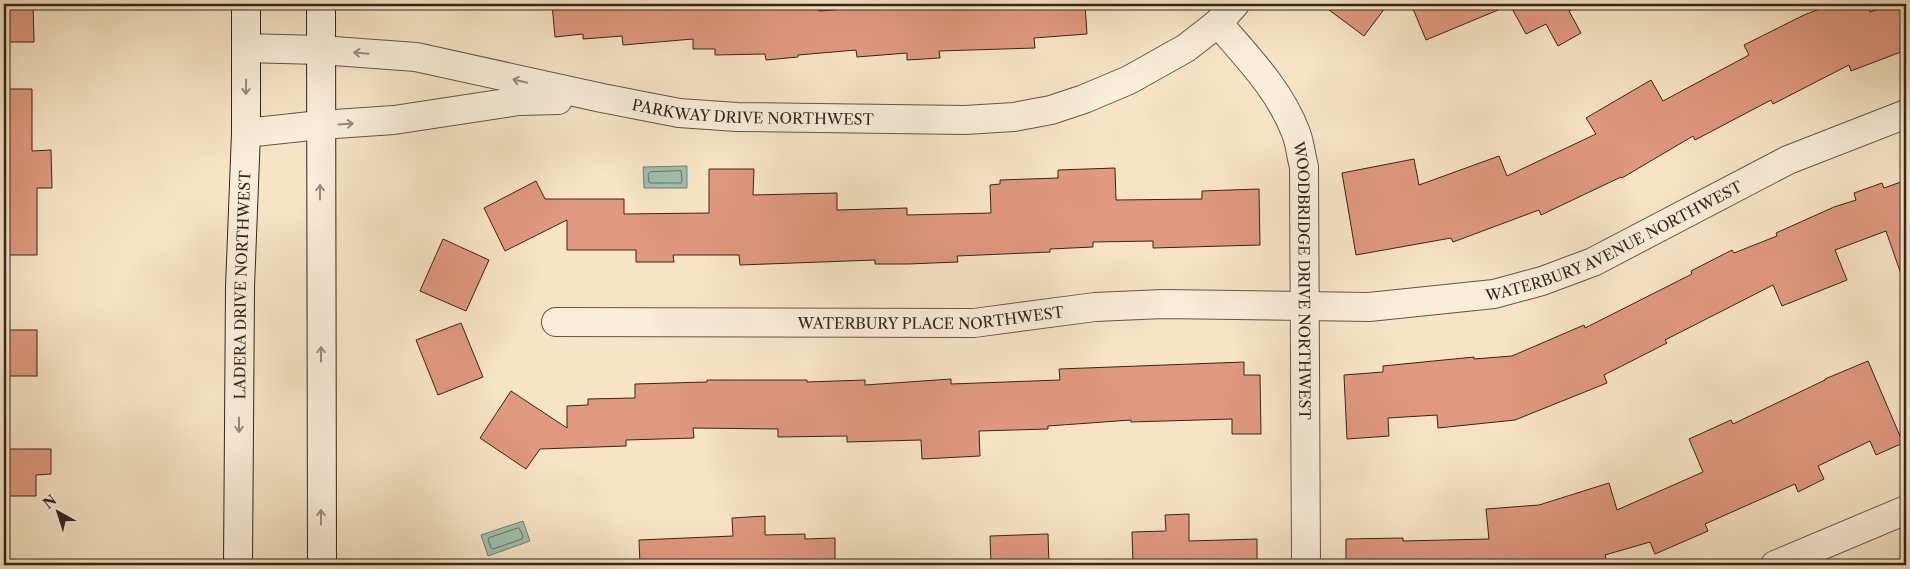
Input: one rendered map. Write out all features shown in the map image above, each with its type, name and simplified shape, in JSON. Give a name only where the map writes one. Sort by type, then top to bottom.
[{"type":"street","name":"LADERA DRIVE NORTHWEST","points":[[238,565],[240,287],[246,134],[246,4]]},
{"type":"street","points":[[321,4],[322,565]]},
{"type":"street","name":"PARKWAY DRIVE NORTHWEST","points":[[247,48],[320,50],[416,57],[679,113],[737,117],[965,120],[1014,117],[1051,110],[1084,99],[1129,80],[1186,48],[1226,13]]},
{"type":"street","name":"WOODBRIDGE DRIVE NORTHWEST","points":[[1226,13],[1282,105],[1297,134],[1304,167],[1306,565]]},
{"type":"street","points":[[246,134],[394,120],[519,101],[602,98]]},
{"type":"street","name":"WATERBURY AVENUE NORTHWEST","points":[[1306,306],[1369,307],[1494,294],[1542,281],[1593,262],[1788,160],[1906,114]]},
{"type":"street","name":"WATERBURY PLACE NORTHWEST","points":[[556,322],[974,323],[1095,307],[1163,304],[1306,306]]},
{"type":"street","points":[[1775,565],[1906,510]]},
{"type":"water","points":[[687,166],[687,188],[644,188],[643,167]]},
{"type":"water","points":[[523,521],[530,541],[488,556],[481,535]]},
{"type":"building","points":[[4,4],[33,4],[34,42],[4,42]]},
{"type":"building","points":[[552,4],[678,4],[678,8],[760,6],[760,4],[818,4],[819,11],[905,4],[1085,4],[1087,34],[1034,38],[1035,48],[939,51],[940,58],[907,60],[907,53],[857,57],[856,50],[766,60],[765,54],[715,55],[715,49],[693,49],[693,39],[623,45],[622,36],[583,39],[583,34],[555,37]]},
{"type":"building","points":[[1321,4],[1388,4],[1364,36]]},
{"type":"building","points":[[1411,4],[1582,4],[1569,11],[1581,33],[1558,46],[1546,24],[1526,34],[1510,5],[1426,40]]},
{"type":"building","points":[[1833,4],[1867,4],[1870,12],[1894,4],[1906,4],[1906,50],[1851,71],[1849,65],[1773,104],[1771,100],[1695,140],[1693,136],[1622,178],[1541,215],[1539,210],[1453,242],[1451,238],[1356,255],[1342,173],[1414,159],[1419,185],[1499,156],[1507,176],[1596,134],[1586,118],[1651,80],[1663,101],[1749,55],[1744,45],[1804,15]]},
{"type":"building","points":[[4,89],[32,89],[32,151],[51,150],[52,188],[37,188],[37,255],[4,255]]},
{"type":"building","points":[[1115,168],[1116,200],[1202,199],[1202,191],[1259,189],[1260,245],[1153,248],[1153,241],[1093,242],[1093,247],[1050,249],[1050,252],[957,256],[958,262],[908,264],[875,264],[875,260],[740,265],[739,255],[673,255],[674,262],[636,262],[636,250],[567,250],[567,220],[505,251],[484,208],[536,181],[545,199],[624,199],[624,214],[709,213],[709,169],[754,169],[753,195],[837,193],[837,210],[907,208],[907,215],[991,213],[990,185],[1000,184],[1000,180],[1058,178],[1058,170]]},
{"type":"building","points":[[1901,182],[1906,196],[1906,277],[1902,277],[1886,231],[1835,250],[1847,280],[1782,306],[1773,285],[1665,340],[1667,343],[1604,375],[1607,383],[1515,420],[1438,428],[1437,415],[1388,418],[1389,436],[1347,439],[1344,375],[1383,372],[1383,366],[1474,357],[1474,359],[1512,356],[1584,325],[1585,328],[1692,274],[1691,271],[1732,250],[1734,253],[1777,236],[1776,233],[1834,207],[1856,200],[1854,193],[1882,183],[1884,188]]},
{"type":"building","points":[[443,239],[489,260],[466,311],[420,291]]},
{"type":"building","points":[[461,323],[483,377],[438,395],[416,340]]},
{"type":"building","points":[[4,330],[37,330],[37,376],[4,376]]},
{"type":"building","points":[[1868,361],[1903,443],[1876,455],[1870,441],[1818,466],[1824,479],[1798,492],[1795,484],[1705,524],[1708,531],[1655,554],[1650,542],[1605,555],[1608,565],[1346,565],[1346,539],[1403,538],[1403,541],[1489,539],[1486,509],[1539,505],[1609,483],[1617,510],[1703,472],[1689,439],[1731,420],[1733,424],[1825,379]]},
{"type":"building","points":[[1244,362],[1244,375],[1260,375],[1261,434],[1232,434],[1232,419],[1131,422],[1131,420],[1048,426],[1048,429],[979,431],[980,456],[922,459],[921,440],[847,442],[847,436],[778,437],[778,429],[693,428],[694,438],[626,440],[626,446],[540,449],[526,469],[480,438],[511,391],[567,428],[567,406],[588,405],[588,399],[635,398],[635,384],[707,382],[707,380],[807,380],[807,382],[865,380],[865,385],[951,379],[951,384],[1060,380],[1059,369]]},
{"type":"building","points":[[4,449],[51,449],[51,474],[36,475],[36,496],[4,496]]},
{"type":"building","points":[[1189,514],[1189,541],[1257,539],[1257,565],[1133,565],[1132,532],[1166,531],[1165,515]]},
{"type":"building","points":[[765,516],[765,535],[805,534],[805,539],[835,538],[835,565],[640,565],[639,540],[733,536],[732,518]]},
{"type":"building","points":[[1048,534],[1049,565],[991,565],[990,536]]}]
